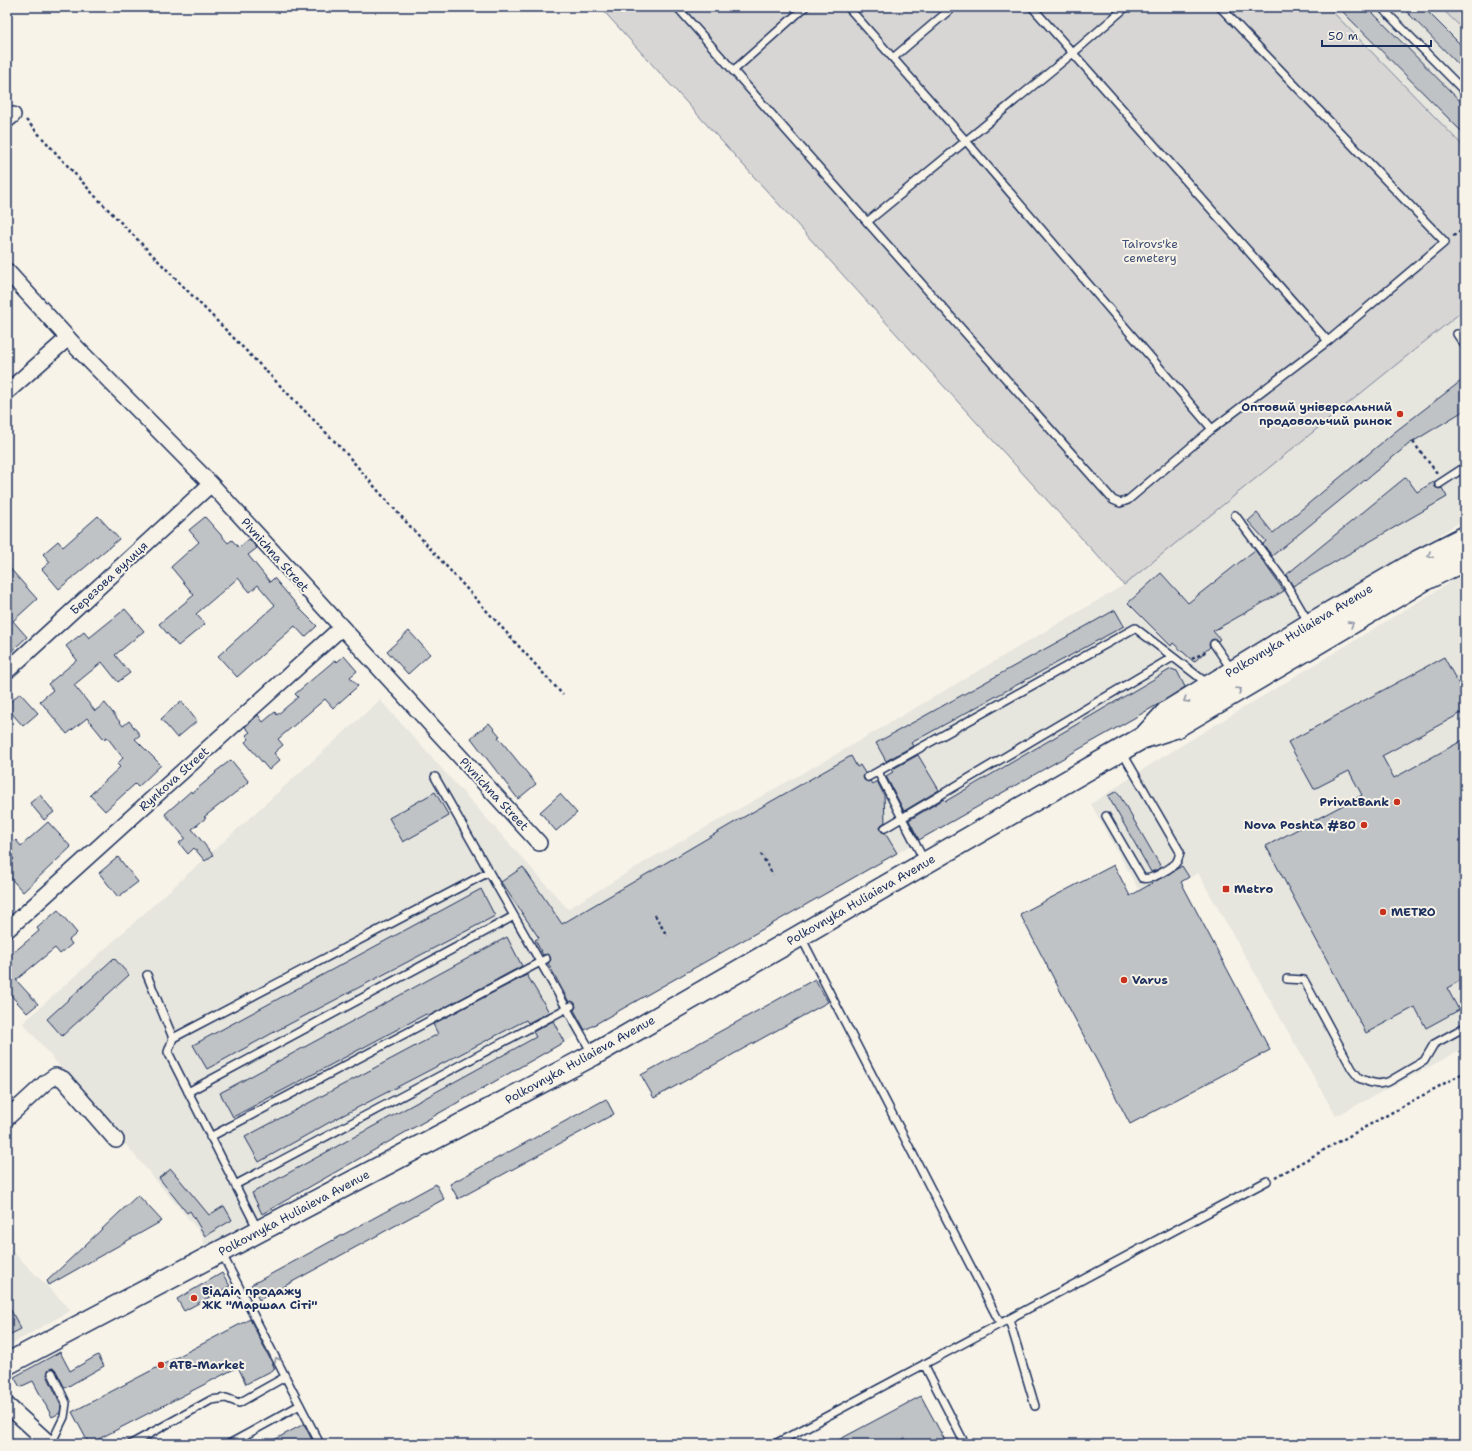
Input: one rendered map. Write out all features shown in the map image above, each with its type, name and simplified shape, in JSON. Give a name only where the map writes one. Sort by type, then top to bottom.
[{"type":"main road","name":"Polkovnyka Huliaieva Avenue","points":[[1142,738],[1167,712],[1210,685],[1418,561],[1465,537]]},
{"type":"main road","name":"Polkovnyka Huliaieva Avenue","points":[[7,1364],[593,1055],[1142,738],[1176,727],[1426,579],[1465,560]]},
{"type":"street","name":"Pivnichna Street","points":[[7,272],[68,338],[211,484],[539,843]]},
{"type":"street","points":[[7,392],[68,338]]},
{"type":"street","name":"Березова вулиця","points":[[7,671],[211,484]]},
{"type":"street","name":"Rynkova Street","points":[[7,930],[341,628]]},
{"type":"street","points":[[7,1118],[45,1083],[55,1076],[63,1079],[116,1140]]},
{"type":"street","points":[[7,1405],[51,1444]]},
{"type":"lane","points":[[677,7],[1113,500],[1120,503],[1128,500],[1212,429],[1328,341],[1445,242],[1220,7]]},
{"type":"lane","points":[[733,71],[805,7]]},
{"type":"lane","points":[[848,7],[966,141],[1212,429]]},
{"type":"lane","points":[[893,58],[953,7]]},
{"type":"lane","points":[[1032,7],[1328,341]]},
{"type":"lane","points":[[867,222],[1073,53],[1126,7]]},
{"type":"lane","points":[[1381,7],[1465,92]]},
{"type":"lane","points":[[1456,334],[1465,346]]},
{"type":"lane","points":[[1441,483],[1465,467]]},
{"type":"lane","points":[[1235,515],[1288,581],[1310,624]]},
{"type":"lane","points":[[868,778],[1135,628],[1210,685]]},
{"type":"lane","points":[[1215,644],[1232,672]]},
{"type":"lane","points":[[885,828],[1173,657]]},
{"type":"lane","points":[[1106,816],[1142,878],[1151,878],[1175,864],[1179,858],[1180,852],[1121,750]]},
{"type":"lane","points":[[878,772],[925,863]]},
{"type":"lane","points":[[435,777],[514,916],[543,961],[569,1007],[593,1055]]},
{"type":"lane","points":[[173,1038],[489,872]]},
{"type":"lane","points":[[188,1092],[514,916]]},
{"type":"lane","points":[[800,935],[1000,1323]]},
{"type":"lane","points":[[210,1137],[543,961]]},
{"type":"lane","points":[[147,975],[173,1038],[168,1052],[259,1232]]},
{"type":"lane","points":[[1287,979],[1304,980],[1352,1069],[1359,1078],[1369,1082],[1378,1084],[1388,1082],[1424,1061],[1434,1044],[1465,1027]]},
{"type":"lane","points":[[235,1185],[569,1007]]},
{"type":"lane","points":[[775,1444],[1267,1181]]},
{"type":"lane","points":[[220,1252],[320,1444]]},
{"type":"lane","points":[[1009,1318],[1035,1406]]},
{"type":"lane","points":[[924,1364],[965,1444]]},
{"type":"lane","points":[[51,1444],[64,1417],[66,1403],[52,1373]]},
{"type":"lane","points":[[131,1444],[211,1400],[226,1398],[239,1403],[286,1377]]},
{"type":"lane","points":[[229,1444],[300,1405]]},
{"type":"path","points":[[10,118],[23,118],[95,196],[307,412],[564,695]]},
{"type":"path","points":[[1413,442],[1441,483]]},
{"type":"path","points":[[1183,665],[1215,644]]},
{"type":"path","points":[[761,854],[773,875]]},
{"type":"path","points":[[655,915],[667,936]]},
{"type":"path","points":[[1267,1181],[1465,1072]]},
{"type":"shaded area","points":[[1328,7],[1440,7],[1465,32],[1465,148]]},
{"type":"shaded area","points":[[1465,309],[1465,519],[1210,675],[205,1247],[203,1236],[23,1023],[380,700],[568,909],[648,860],[847,748],[1124,585]]},
{"type":"shaded area","points":[[1465,565],[1465,1048],[1336,1116],[1198,873],[1146,903],[1091,804],[1156,761],[1449,583],[1446,576]]},
{"type":"shaded area","points":[[7,1246],[71,1310],[7,1347]]},
{"type":"green space","name":"Tairovs'ke cemetery","points":[[600,7],[1328,7],[1465,148],[1465,309],[1124,585]]},
{"type":"green space","points":[[1440,7],[1465,7],[1465,31]]},
{"type":"building","points":[[1338,7],[1367,7],[1465,106],[1465,135]]},
{"type":"building","points":[[1402,7],[1423,7],[1465,49],[1465,71]]},
{"type":"building","points":[[1465,378],[1465,410],[1409,444],[1272,556],[1263,544],[1266,541],[1248,521],[1257,513],[1273,533],[1396,431]]},
{"type":"building","points":[[1406,477],[1417,492],[1435,481],[1435,487],[1439,489],[1442,488],[1447,497],[1293,586],[1286,575]]},
{"type":"building","points":[[98,516],[119,539],[59,589],[42,569],[50,562],[43,554],[58,541],[63,547]]},
{"type":"building","points":[[205,517],[228,543],[232,540],[239,548],[249,539],[257,548],[248,555],[270,582],[274,578],[317,626],[305,637],[295,626],[237,677],[218,656],[275,605],[258,585],[250,592],[238,578],[196,614],[205,624],[178,646],[159,624],[194,595],[171,567],[199,542],[189,530]]},
{"type":"building","points":[[1255,550],[1284,591],[1213,631],[1220,639],[1218,641],[1214,639],[1211,640],[1209,644],[1210,647],[1194,662],[1173,643],[1171,646],[1128,603],[1161,573],[1188,603]]},
{"type":"building","points":[[7,565],[37,599],[13,621],[27,637],[7,655]]},
{"type":"building","points":[[125,609],[144,631],[115,655],[130,673],[118,682],[102,662],[74,685],[95,711],[105,703],[123,726],[129,721],[140,735],[135,739],[161,765],[138,787],[135,784],[105,811],[90,795],[120,767],[117,764],[123,758],[107,737],[104,739],[87,718],[67,734],[40,701],[53,690],[48,684],[77,660],[66,646],[84,632],[89,638]]},
{"type":"building","points":[[1115,610],[1124,626],[911,743],[913,746],[886,761],[876,743]]},
{"type":"building","points":[[409,631],[430,654],[408,674],[387,651]]},
{"type":"building","points":[[344,656],[357,671],[350,677],[358,686],[333,708],[325,699],[278,739],[283,745],[274,753],[280,760],[269,770],[245,742],[249,739],[246,735],[250,732],[245,727],[258,715],[263,722],[275,712],[277,715],[298,697],[295,694],[335,660],[337,662]]},
{"type":"building","name":"METRO","points":[[1444,657],[1465,696],[1465,711],[1382,756],[1394,778],[1465,739],[1465,978],[1447,988],[1459,1010],[1426,1028],[1415,1007],[1366,1033],[1266,846],[1362,795],[1349,771],[1314,789],[1288,742]]},
{"type":"building","points":[[1171,669],[1177,671],[1185,687],[1157,705],[919,840],[909,820],[944,799],[946,801]]},
{"type":"building","points":[[20,693],[38,713],[23,726],[7,708],[7,705]]},
{"type":"building","points":[[181,701],[197,721],[177,738],[161,719]]},
{"type":"building","points":[[489,723],[500,736],[498,737],[536,784],[518,799],[471,738]]},
{"type":"building","points":[[918,755],[939,790],[904,811],[886,776],[893,772],[891,770]]},
{"type":"building","points":[[851,756],[857,767],[860,765],[865,773],[863,777],[864,780],[868,782],[870,781],[872,784],[877,781],[884,795],[885,822],[880,828],[882,832],[885,833],[897,853],[585,1030],[574,1010],[576,1007],[575,1003],[572,1001],[569,1002],[548,963],[551,960],[550,956],[547,954],[543,955],[535,940],[539,938],[501,882],[523,867],[562,924],[735,822]]},
{"type":"building","points":[[231,760],[249,782],[204,817],[206,818],[192,829],[213,855],[205,861],[194,848],[188,854],[179,843],[185,838],[165,814],[191,791],[192,793]]},
{"type":"building","points":[[1117,791],[1161,868],[1151,872],[1108,796]]},
{"type":"building","points":[[435,792],[449,816],[403,842],[389,818]]},
{"type":"building","points":[[560,794],[577,813],[556,831],[540,812]]},
{"type":"building","points":[[40,795],[54,812],[44,820],[30,803]]},
{"type":"building","points":[[48,822],[71,847],[23,892],[7,874],[7,866],[14,859],[7,851],[7,848],[16,840],[21,846]]},
{"type":"building","points":[[118,857],[138,882],[118,897],[99,873]]},
{"type":"building","points":[[1114,865],[1130,896],[1182,866],[1189,877],[1181,882],[1270,1050],[1130,1124],[1020,914]]},
{"type":"building","points":[[481,889],[495,916],[207,1069],[193,1045]]},
{"type":"building","points":[[58,910],[77,933],[69,940],[72,944],[60,954],[55,948],[16,980],[38,1004],[27,1013],[7,991],[7,958],[39,931],[37,928]]},
{"type":"building","points":[[507,937],[522,966],[429,1016],[426,1014],[233,1117],[220,1093]]},
{"type":"building","points":[[114,958],[129,975],[62,1036],[47,1019]]},
{"type":"building","points":[[527,975],[549,1012],[528,1023],[526,1020],[330,1122],[259,1162],[245,1137],[438,1034],[433,1024]]},
{"type":"building","points":[[815,979],[828,1002],[654,1098],[641,1075]]},
{"type":"building","points":[[553,1021],[564,1042],[262,1214],[252,1193],[536,1037],[533,1032]]},
{"type":"building","points":[[606,1099],[614,1114],[458,1199],[450,1184]]},
{"type":"building","points":[[171,1169],[209,1215],[224,1206],[232,1220],[205,1236],[190,1211],[187,1213],[159,1178]]},
{"type":"building","points":[[436,1184],[444,1199],[259,1300],[251,1285]]},
{"type":"building","points":[[138,1195],[162,1221],[49,1285],[47,1281]]},
{"type":"building","points":[[222,1273],[230,1286],[184,1311],[177,1299]]},
{"type":"building","points":[[7,1303],[21,1329],[7,1336]]},
{"type":"building","points":[[250,1319],[275,1369],[246,1384],[238,1367],[89,1444],[72,1412]]},
{"type":"building","points":[[60,1352],[70,1371],[98,1355],[104,1366],[65,1388],[55,1369],[52,1368],[48,1370],[47,1375],[61,1405],[60,1413],[52,1417],[33,1381],[20,1387],[14,1377]]},
{"type":"building","points":[[921,1396],[947,1444],[908,1444],[905,1438],[894,1444],[831,1444]]},
{"type":"building","points":[[304,1424],[314,1444],[266,1444]]},
{"type":"place","name":"Оптовий універсальний продовольчий ринок","points":[[1400,414]]},
{"type":"place","name":"PrivatBank","points":[[1397,802]]},
{"type":"place","name":"Nova Poshta #80","points":[[1364,825]]},
{"type":"place","name":"Metro","points":[[1226,889]]},
{"type":"place","name":"METRO","points":[[1383,912]]},
{"type":"place","name":"Varus","points":[[1124,980]]},
{"type":"place","name":"Відділ продажу ЖК \"Маршал Сіті\"","points":[[194,1298]]},
{"type":"place","name":"ATB-Market","points":[[161,1365]]}]
